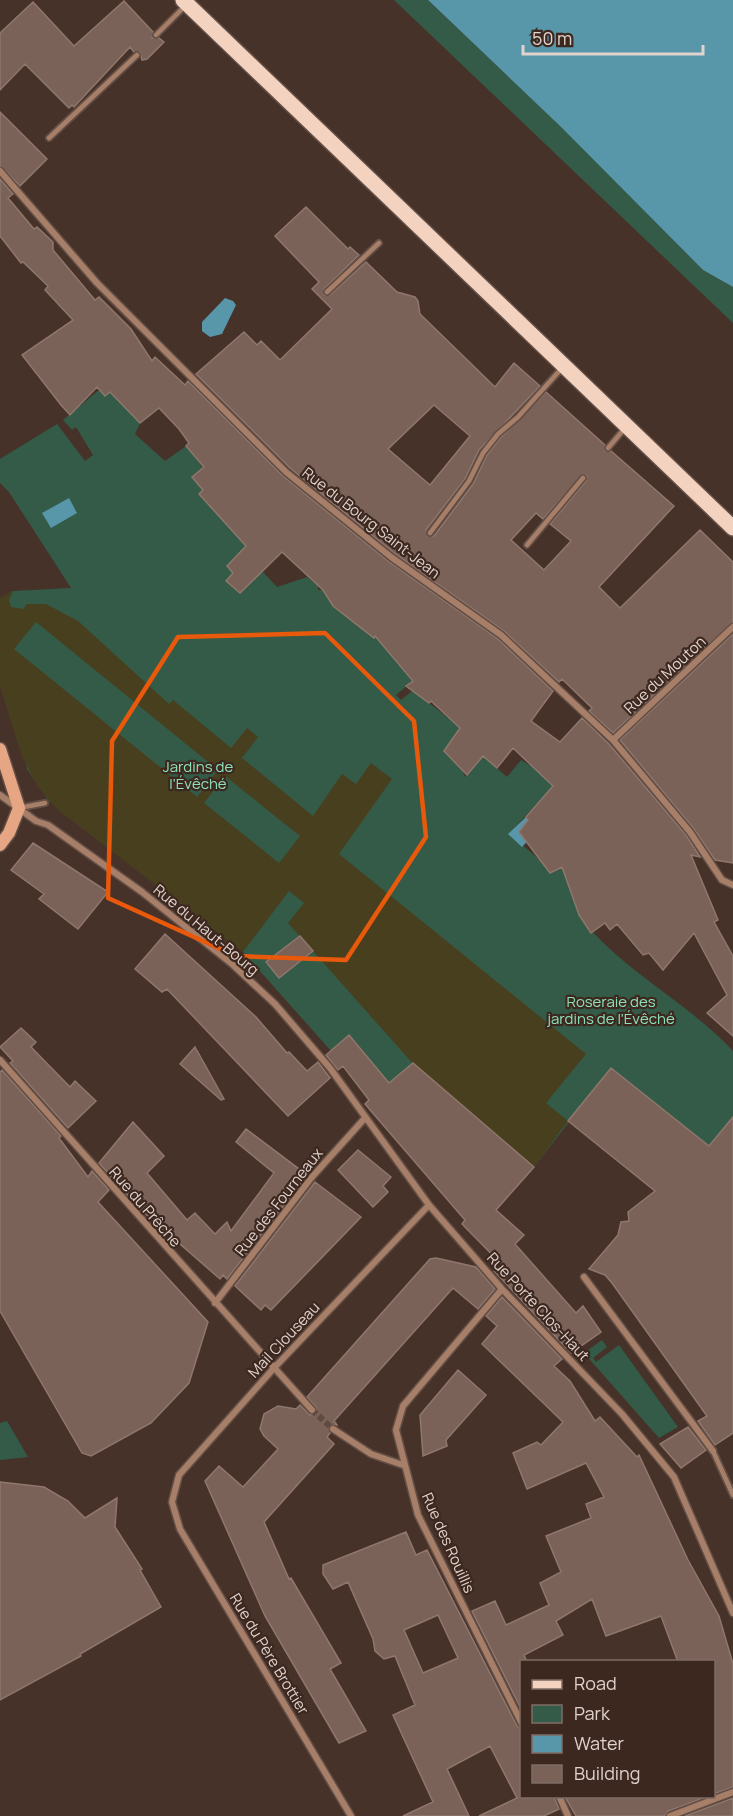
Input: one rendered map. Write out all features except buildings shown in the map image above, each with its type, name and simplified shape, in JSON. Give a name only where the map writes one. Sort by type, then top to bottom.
[{"type":"main road","points":[[185,2],[733,528]]},
{"type":"street","name":"Rue du Bourg Saint-Jean","points":[[0,171],[97,283],[286,472],[391,557],[501,635],[613,740],[690,832],[722,880],[733,885]]},
{"type":"street","name":"Rue du Mouton","points":[[613,740],[733,627]]},
{"type":"street","points":[[0,750],[19,808],[9,833],[0,845]]},
{"type":"street","name":"Rue du Haut-Bourg","points":[[0,795],[142,892],[232,964],[275,1004],[323,1060],[365,1118]]},
{"type":"street","name":"Rue du Prêche","points":[[0,1060],[215,1304],[312,1410]]},
{"type":"street","name":"Rue Porte Clos-Haut","points":[[365,1118],[429,1205],[502,1289],[622,1414],[674,1477],[692,1513],[733,1613]]},
{"type":"street","name":"Rue des Fourneaux","points":[[215,1304],[312,1177],[365,1118]]},
{"type":"street","name":"Mail Clouseau","points":[[172,1502],[179,1475],[274,1368],[429,1205]]},
{"type":"street","points":[[584,1276],[713,1450]]},
{"type":"street","name":"Rue des Rouillis","points":[[502,1289],[403,1406],[396,1430],[403,1465],[418,1515],[520,1720]]},
{"type":"street","points":[[333,1429],[372,1454],[403,1465]]},
{"type":"street","name":"Rue du Père Brottier","points":[[172,1502],[180,1528],[351,1816]]},
{"type":"street","points":[[670,1816],[733,1792]]},
{"type":"street","points":[[559,1798],[568,1816]]},
{"type":"lane","points":[[156,35],[185,2]]},
{"type":"lane","points":[[49,138],[137,55]]},
{"type":"lane","points":[[327,292],[379,243]]},
{"type":"lane","points":[[429,533],[469,481],[483,453],[498,434],[518,417],[564,366]]},
{"type":"lane","points":[[608,448],[627,426]]},
{"type":"lane","points":[[527,545],[583,478]]},
{"type":"lane","points":[[19,808],[45,803]]},
{"type":"lane","points":[[713,1450],[733,1495]]},
{"type":"highlighted area","points":[[325,633],[414,721],[426,837],[346,960],[236,956],[108,898],[112,741],[178,637]]},
{"type":"green space","points":[[394,0],[428,0],[561,127],[703,270],[733,287],[733,323]]},
{"type":"green space","name":"Roseraie des jardins de l’Évêché","points":[[99,390],[105,396],[112,390],[140,423],[135,434],[165,461],[186,446],[203,467],[192,477],[203,490],[200,495],[226,524],[260,533],[227,566],[232,572],[238,566],[232,579],[230,577],[226,581],[239,593],[262,571],[277,587],[307,577],[318,586],[318,590],[323,590],[336,606],[370,629],[402,666],[413,681],[396,695],[401,700],[417,687],[429,703],[461,728],[444,751],[462,769],[465,777],[483,756],[507,777],[521,760],[536,769],[553,786],[509,834],[539,859],[549,873],[564,865],[588,892],[573,899],[580,909],[577,912],[592,931],[630,967],[715,1033],[733,1051],[733,1123],[720,1162],[699,1138],[611,1068],[534,1167],[423,1075],[389,1083],[349,1036],[331,1051],[243,952],[48,800],[27,769],[0,598],[13,591],[71,588],[9,492],[0,483],[0,459],[57,424],[85,461],[93,455],[76,427],[72,430],[63,420]],"holes":[[[300,936],[312,951],[279,978],[266,962]]]},
{"type":"green space","points":[[602,1340],[607,1347],[593,1358],[596,1362],[619,1345],[678,1427],[659,1438],[584,1353]]},
{"type":"green space","points":[[7,1421],[28,1457],[0,1460],[0,1423]]},
{"type":"sand","name":"Jardins de l’Évêché","points":[[13,591],[9,600],[11,607],[23,609],[27,604],[46,604],[78,621],[169,704],[173,700],[231,748],[247,728],[258,737],[242,758],[313,816],[342,774],[356,784],[371,763],[392,779],[339,854],[586,1054],[546,1103],[568,1121],[534,1167],[423,1075],[288,923],[304,903],[289,891],[243,952],[58,810],[37,786],[21,754],[0,686],[0,598]],"holes":[[[36,622],[218,770],[197,797],[14,649]],[[225,776],[300,836],[279,863],[204,803]]]},
{"type":"water","points":[[428,0],[733,0],[733,287],[703,270],[561,127]]},
{"type":"water","points":[[225,298],[236,305],[222,334],[210,337],[202,331],[202,322]]},
{"type":"water","points":[[69,498],[77,513],[51,528],[42,513]]},
{"type":"water","points":[[526,817],[538,830],[522,847],[508,834]]},
{"type":"tunnel","points":[[312,1410],[333,1429]]}]
